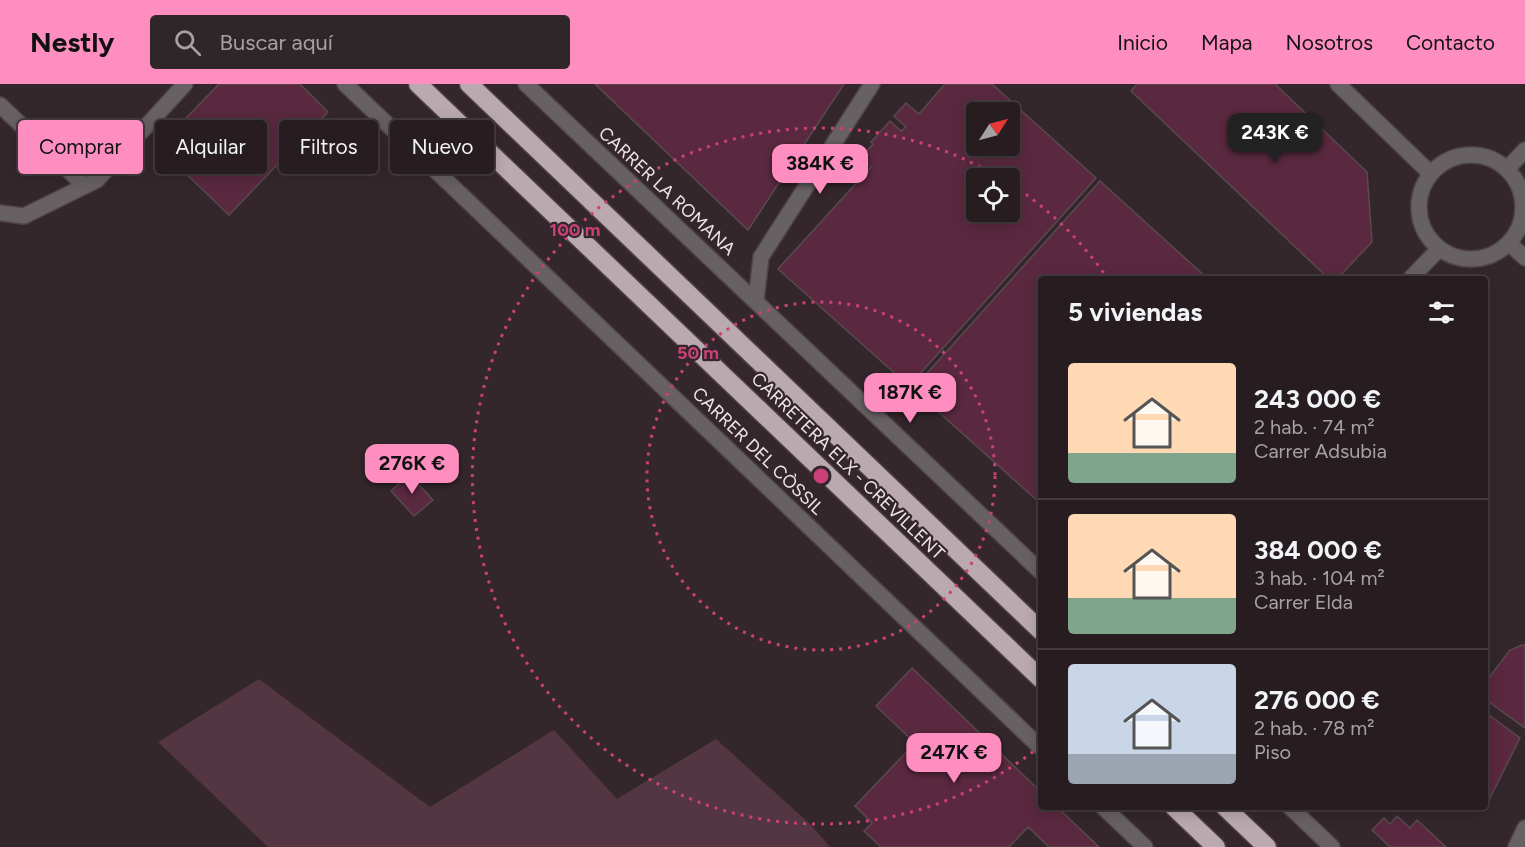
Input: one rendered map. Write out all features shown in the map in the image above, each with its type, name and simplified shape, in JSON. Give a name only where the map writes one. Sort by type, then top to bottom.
[{"type":"highway","name":"CARRETERA ELX - CREVILLENT","points":[[418,84],[1038,677]]},
{"type":"highway","name":"CARRETERA ELX - CREVILLENT","points":[[469,84],[1038,628]]},
{"type":"highway","points":[[1177,810],[1216,847]]},
{"type":"highway","points":[[1228,810],[1267,847]]},
{"type":"street","points":[[0,213],[24,216],[97,180],[185,84]]},
{"type":"street","name":"CARRER DEL CÒSSIL","points":[[345,84],[1038,745]]},
{"type":"street","name":"CARRER LA ROMANA","points":[[526,84],[1038,569]]},
{"type":"street","points":[[756,301],[761,257],[872,84]]},
{"type":"street","points":[[1338,84],[1430,173]]},
{"type":"street","points":[[0,105],[85,186]]},
{"type":"street","points":[[1507,169],[1525,150]]},
{"type":"street","points":[[1473,154],[1498,162],[1507,169],[1513,175],[1522,193],[1523,210],[1523,218],[1510,244],[1490,257],[1464,260],[1439,249],[1421,222],[1420,195],[1430,173],[1452,158],[1473,154]]},
{"type":"street","points":[[1510,244],[1525,258]]},
{"type":"street","points":[[1413,276],[1439,249]]},
{"type":"street","points":[[1106,810],[1145,847]]},
{"type":"street","points":[[1293,810],[1332,847]]},
{"type":"street","points":[[1516,847],[1525,828]]},
{"type":"shaded area","points":[[259,679],[430,807],[554,730],[617,799],[716,739],[811,825],[830,847],[268,847],[158,742]]},
{"type":"building","points":[[219,84],[300,84],[328,112],[320,120],[279,120],[279,163],[229,215],[186,174],[267,174],[267,120],[184,120]]},
{"type":"building","points":[[595,84],[844,84],[748,230]]},
{"type":"building","points":[[945,84],[992,84],[1012,102],[966,102],[966,156],[1020,156],[1020,109],[1096,178],[909,386],[778,269],[871,167],[861,158],[873,144],[871,142],[890,121],[901,131],[906,127],[894,116],[906,103],[919,114]]},
{"type":"building","points":[[1137,84],[1275,84],[1367,172],[1372,242],[1340,276],[1326,276],[1131,91]]},
{"type":"building","points":[[1100,181],[1205,276],[1038,276],[1038,501],[913,389]]},
{"type":"building","points":[[409,474],[433,500],[414,516],[391,491]]},
{"type":"building","points":[[1525,645],[1525,728],[1488,701],[1488,679],[1510,650]]},
{"type":"building","points":[[912,668],[1038,789],[1038,810],[1060,810],[1099,847],[1049,847],[1028,827],[1009,847],[881,847],[864,831],[872,823],[855,806],[915,743],[876,706]]},
{"type":"building","points":[[1488,714],[1520,738],[1488,799]]},
{"type":"building","points":[[1397,816],[1410,828],[1417,820],[1446,847],[1390,847],[1372,830],[1384,818],[1390,824]]}]
